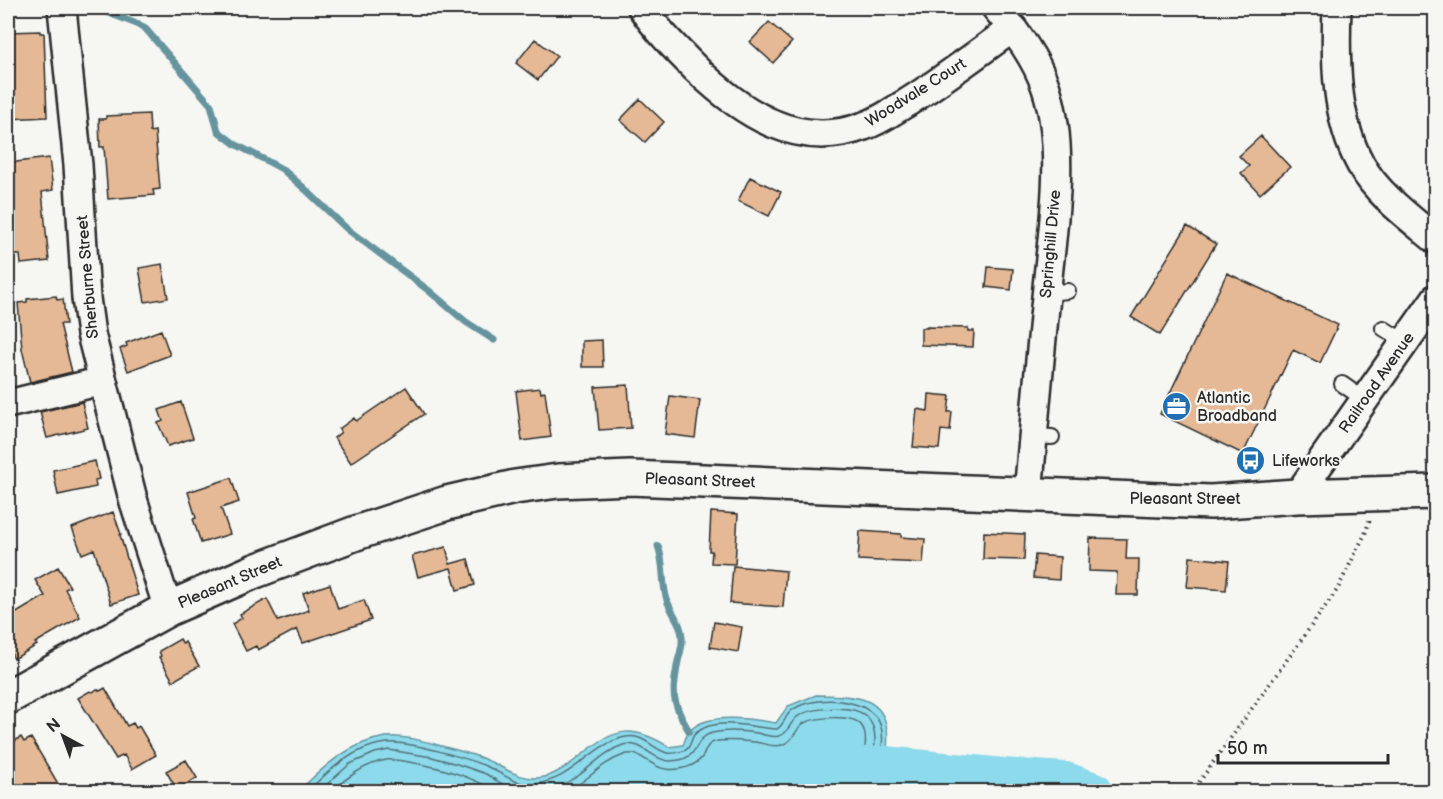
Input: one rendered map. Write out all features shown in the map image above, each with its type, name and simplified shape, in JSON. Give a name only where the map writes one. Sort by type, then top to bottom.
[{"type":"main road","name":"Pleasant Street","points":[[8,697],[168,609],[255,571],[363,530],[483,494],[558,481],[630,478],[705,480],[1210,502],[1297,496],[1436,492]]},
{"type":"street","name":"Sherburne Street","points":[[62,8],[78,165],[86,298],[91,334],[141,526],[168,609]]},
{"type":"street","name":"Woodvale Court","points":[[642,8],[678,51],[718,91],[746,111],[780,127],[809,133],[839,134],[866,126],[943,80],[1005,18]]},
{"type":"street","points":[[1337,8],[1336,70],[1340,99],[1361,165],[1393,203],[1436,240]]},
{"type":"street","name":"Springhill Drive","points":[[1005,18],[1037,65],[1047,90],[1056,137],[1057,292],[1042,437],[1028,495]]},
{"type":"street","name":"Railroad Avenue","points":[[1297,496],[1365,400],[1394,335],[1436,298]]},
{"type":"street","points":[[8,404],[102,381]]},
{"type":"lane","points":[[1342,384],[1365,400]]},
{"type":"path","points":[[1192,792],[1337,590]]},
{"type":"water","points":[[816,695],[858,698],[872,704],[881,713],[888,737],[879,791],[299,791],[318,773],[349,750],[386,737],[432,743],[481,758],[517,774],[537,778],[560,771],[594,745],[615,734],[635,732],[669,747],[683,745],[689,732],[696,725],[706,721],[730,718],[776,723],[788,706]]},
{"type":"building","points":[[769,22],[792,42],[773,63],[750,42]]},
{"type":"building","points":[[40,31],[44,33],[47,117],[8,119],[8,32]]},
{"type":"building","points":[[535,39],[557,56],[538,80],[516,63]]},
{"type":"building","points":[[640,99],[664,122],[645,142],[620,120]]},
{"type":"building","points":[[149,114],[150,132],[155,131],[160,189],[153,190],[154,195],[108,199],[104,147],[100,147],[99,119],[106,119],[106,116]]},
{"type":"building","points":[[1261,136],[1290,167],[1260,194],[1241,173],[1249,166],[1239,156]]},
{"type":"building","points":[[49,158],[53,190],[42,192],[49,261],[21,264],[20,255],[14,255],[13,244],[10,244],[8,163]]},
{"type":"building","points":[[750,177],[781,192],[769,216],[738,201]]},
{"type":"building","points":[[1187,226],[1216,244],[1160,335],[1131,317]]},
{"type":"building","points":[[162,264],[168,298],[145,302],[139,268]]},
{"type":"building","points":[[988,267],[1013,269],[1011,290],[986,287]]},
{"type":"building","points":[[1227,273],[1338,325],[1320,363],[1293,350],[1243,454],[1160,414]]},
{"type":"building","points":[[56,296],[57,300],[63,299],[66,324],[60,324],[72,372],[30,382],[22,349],[18,303],[27,302],[27,299]]},
{"type":"building","points":[[921,328],[968,328],[968,331],[974,331],[973,347],[921,345]]},
{"type":"building","points":[[161,330],[170,355],[128,371],[120,349],[127,346],[126,343]]},
{"type":"building","points":[[602,340],[603,367],[582,367],[582,341]]},
{"type":"building","points":[[628,385],[631,428],[599,430],[595,387]]},
{"type":"building","points":[[406,387],[424,414],[351,463],[334,438],[341,432],[339,429],[354,418],[356,421]]},
{"type":"building","points":[[540,388],[541,393],[545,392],[551,437],[522,441],[516,391]]},
{"type":"building","points":[[929,394],[950,396],[948,412],[952,412],[950,431],[941,430],[939,449],[913,447],[917,409],[928,411]]},
{"type":"building","points":[[670,396],[700,400],[695,438],[665,434]]},
{"type":"building","points":[[82,402],[88,428],[47,438],[40,412]]},
{"type":"building","points":[[181,402],[193,438],[168,446],[158,423],[163,421],[159,410]]},
{"type":"building","points":[[95,461],[99,479],[95,480],[96,487],[58,495],[53,470]]},
{"type":"building","points":[[231,478],[239,502],[221,508],[230,534],[201,543],[193,519],[196,518],[188,492]]},
{"type":"building","points":[[113,512],[138,595],[111,604],[94,549],[82,554],[72,528]]},
{"type":"building","points":[[711,512],[738,514],[735,564],[711,563],[712,551],[709,551]]},
{"type":"building","points":[[860,531],[901,534],[901,537],[925,539],[923,563],[858,560]]},
{"type":"building","points":[[984,532],[1025,534],[1024,560],[983,559]]},
{"type":"building","points":[[1090,538],[1127,539],[1126,559],[1139,559],[1138,595],[1116,595],[1117,572],[1089,571]]},
{"type":"building","points":[[446,547],[450,564],[468,559],[475,585],[457,590],[451,568],[418,577],[412,556]]},
{"type":"building","points":[[1035,555],[1060,557],[1059,580],[1033,578]]},
{"type":"building","points":[[1190,557],[1229,561],[1226,590],[1187,587]]},
{"type":"building","points":[[733,566],[786,571],[783,607],[730,603]]},
{"type":"building","points":[[58,567],[70,587],[65,589],[80,617],[35,643],[37,645],[14,659],[8,647],[8,618],[45,596],[35,580]]},
{"type":"building","points":[[330,584],[338,609],[364,600],[371,620],[303,643],[297,629],[258,650],[256,646],[246,651],[232,624],[242,618],[240,614],[267,599],[278,621],[309,610],[303,593]]},
{"type":"building","points":[[714,622],[742,627],[738,652],[710,647]]},
{"type":"building","points":[[180,639],[183,644],[185,642],[199,666],[173,681],[159,657],[161,656],[159,651]]},
{"type":"building","points":[[105,688],[127,726],[133,723],[136,728],[139,726],[156,755],[132,769],[124,755],[116,759],[78,698],[90,691],[97,689],[100,691]]},
{"type":"building","points":[[21,737],[24,742],[31,738],[63,792],[8,792],[8,745]]},
{"type":"building","points":[[186,760],[197,778],[177,790],[166,771]]},
{"type":"waterway","points":[[97,8],[144,27],[211,105],[218,131],[235,144],[282,169],[347,229],[428,290],[466,322],[494,340]]},
{"type":"waterway","points":[[658,546],[662,559],[667,600],[682,633],[674,697],[689,731]]},
{"type":"waterway","points":[[730,792],[861,767],[885,766],[1065,782],[1094,792]]},
{"type":"place","name":"Atlantic Broadband","points":[[1176,407]]},
{"type":"place","name":"Lifeworks","points":[[1251,461]]}]
